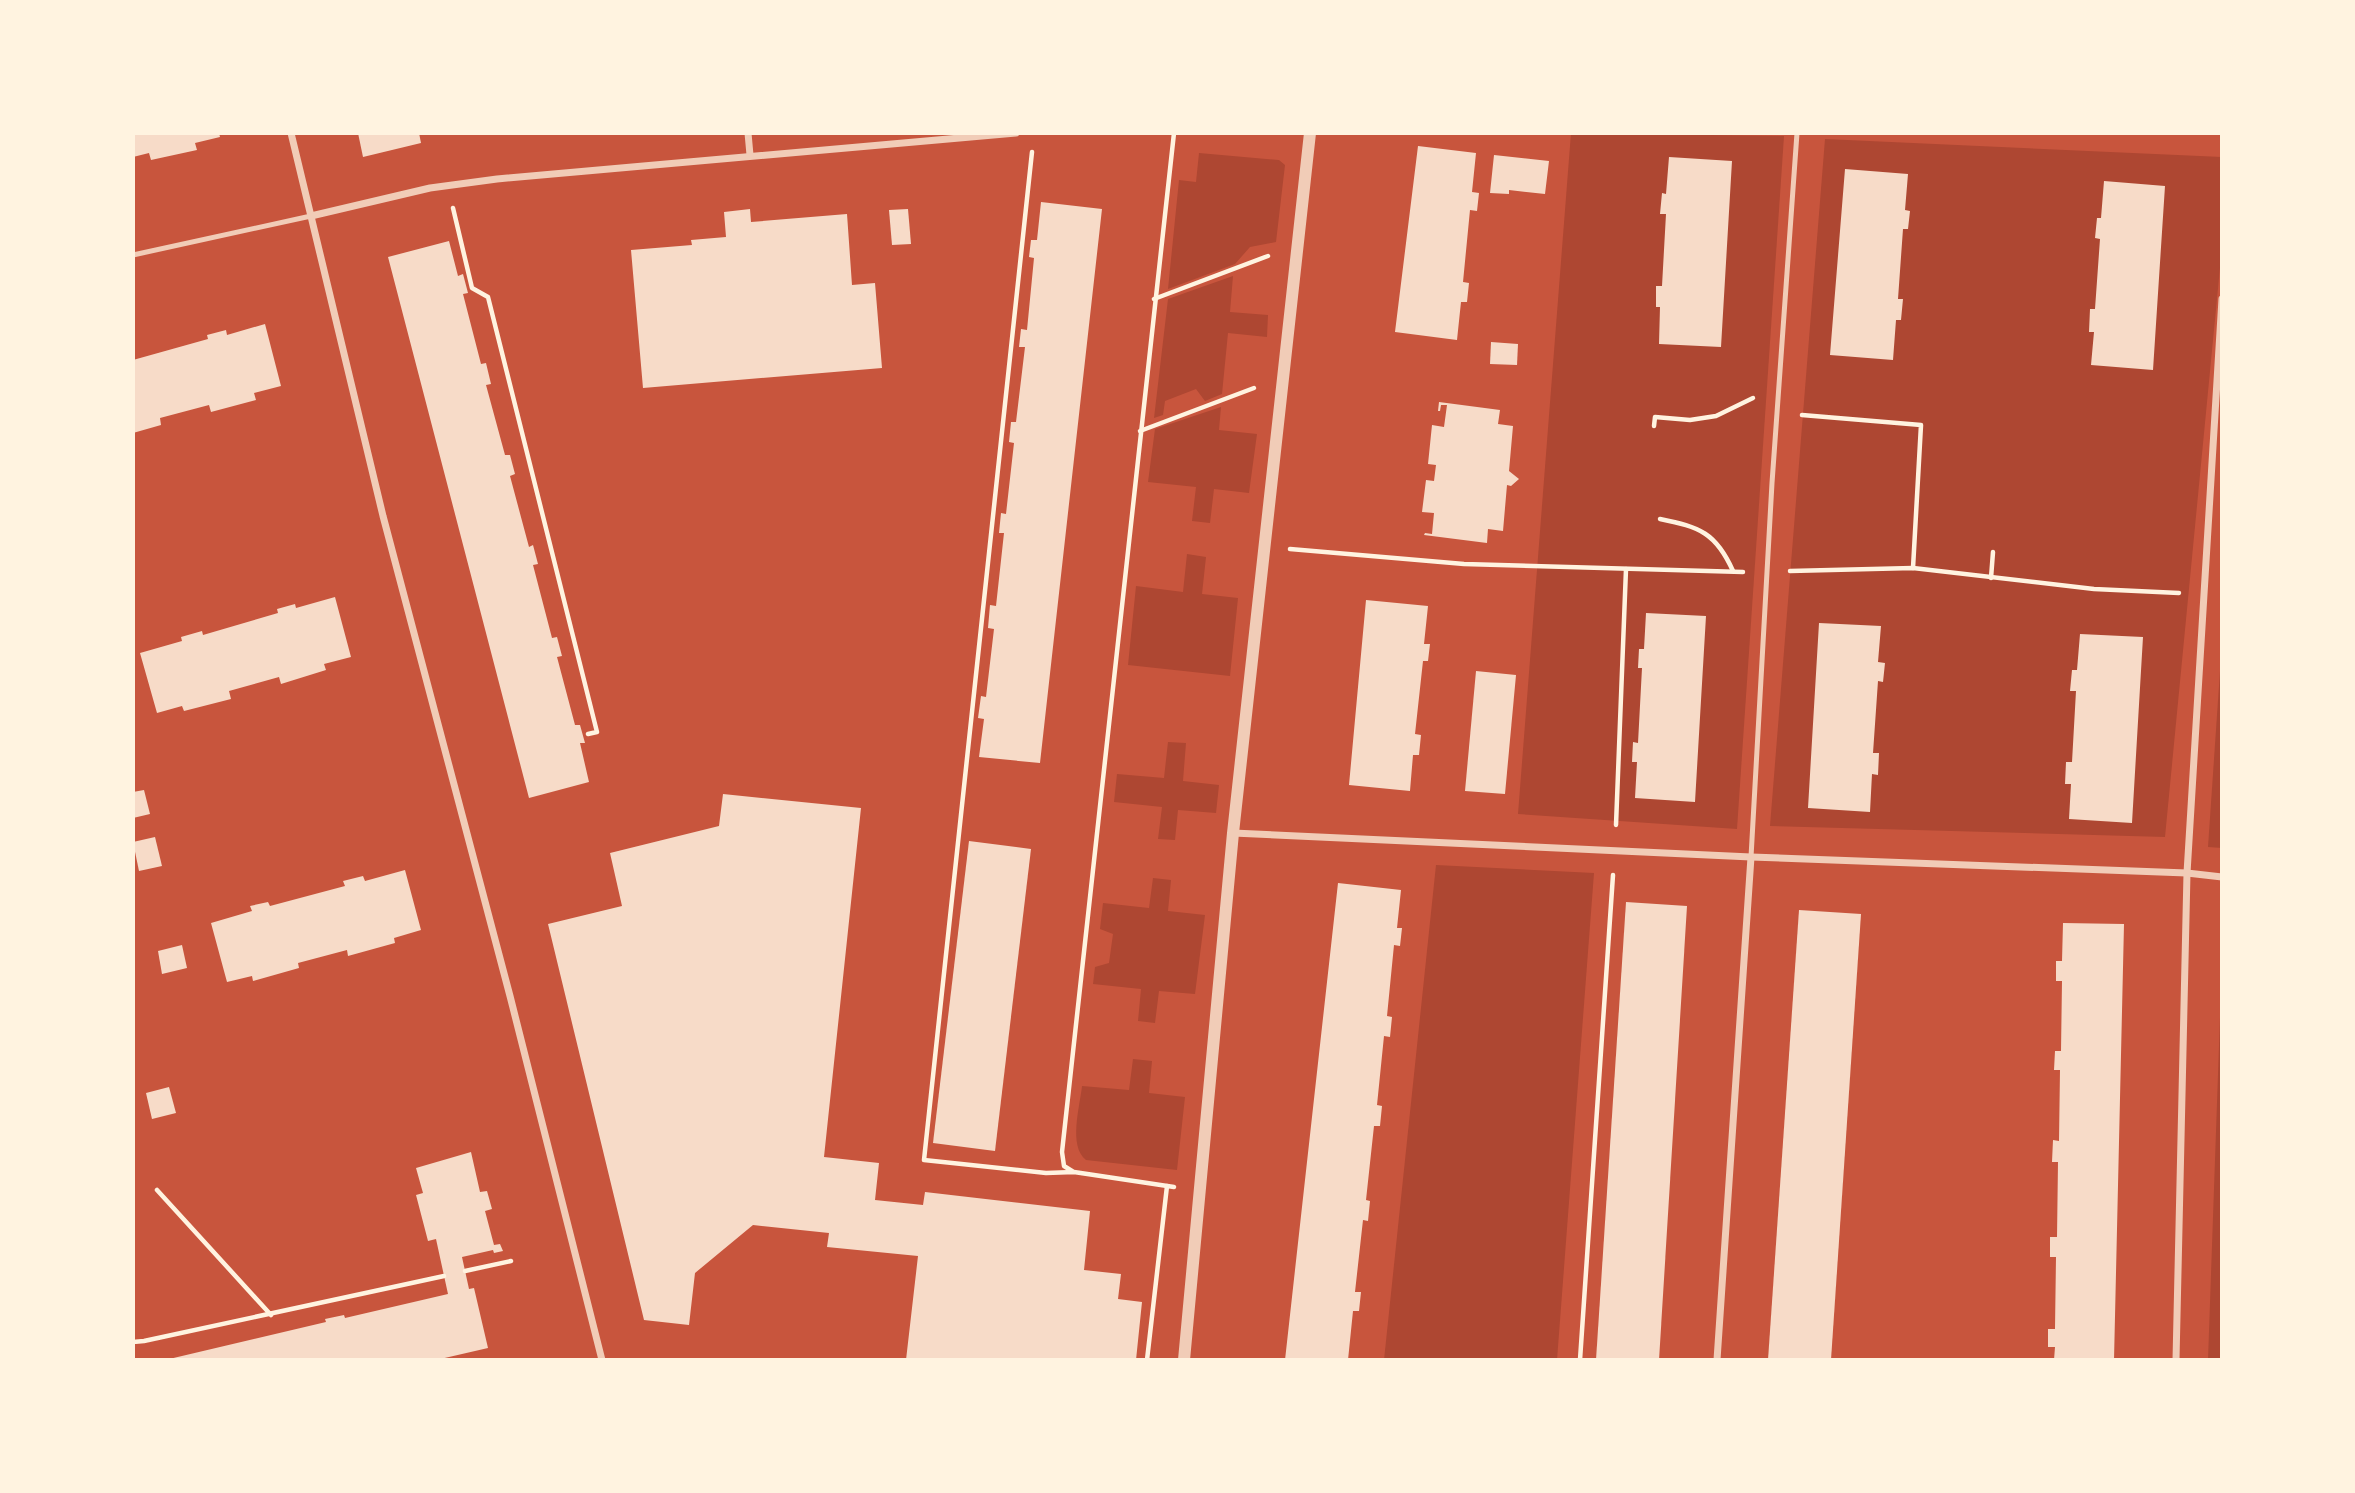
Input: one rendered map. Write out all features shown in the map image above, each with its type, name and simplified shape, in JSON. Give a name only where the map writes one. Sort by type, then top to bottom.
[{"type":"street","points":[[291,133],[383,516],[510,996],[602,1360]]},
{"type":"street","points":[[748,133],[750,155]]},
{"type":"street","points":[[311,216],[430,188],[496,178],[1016,133]]},
{"type":"street","points":[[1184,1360],[1233,833],[1310,133]]},
{"type":"street","points":[[2176,1360],[2187,873],[2222,299]]},
{"type":"street","points":[[1233,833],[1751,857],[2187,873],[2222,877]]},
{"type":"street","points":[[1717,1360],[1751,857]]},
{"type":"lane","points":[[1751,857],[1776,413],[1797,133]]},
{"type":"lane","points":[[133,255],[311,216]]},
{"type":"path","points":[[1074,1172],[1064,1167],[1062,1152],[1174,133]]},
{"type":"path","points":[[1032,150],[924,1160],[1046,1173],[1074,1172],[1199,1190]]},
{"type":"path","points":[[452,204],[472,288],[488,297],[597,732],[588,734]]},
{"type":"path","points":[[1154,299],[1298,245]]},
{"type":"path","points":[[1140,431],[1283,377]]},
{"type":"path","points":[[1654,426],[1655,417],[1690,420],[1716,416],[1754,398],[1778,396]]},
{"type":"path","points":[[1776,413],[1921,425],[1913,568]]},
{"type":"path","points":[[1660,519],[1708,534],[1724,552],[1733,571]]},
{"type":"path","points":[[1992,578],[1993,552]]},
{"type":"path","points":[[1580,1360],[1615,850],[1626,569]]},
{"type":"path","points":[[1147,1360],[1167,1186]]},
{"type":"path","points":[[157,1190],[271,1315]]},
{"type":"path","points":[[465,1271],[511,1261]]},
{"type":"path","points":[[133,1342],[271,1315],[444,1276]]},
{"type":"shaded area","points":[[1571,133],[1784,136],[1737,829],[1518,814]]},
{"type":"shaded area","points":[[1825,139],[2222,157],[2222,247],[2165,837],[1770,826]]},
{"type":"shaded area","points":[[1199,153],[1279,160],[1285,165],[1276,242],[1250,247],[1235,264],[1168,289],[1179,180],[1196,182]]},
{"type":"shaded area","points":[[1233,276],[1230,312],[1268,315],[1267,337],[1228,333],[1222,394],[1205,401],[1196,389],[1165,401],[1163,415],[1154,418],[1168,299]]},
{"type":"shaded area","points":[[1221,407],[1219,430],[1257,434],[1249,493],[1214,489],[1210,523],[1192,521],[1196,487],[1148,482],[1155,429]]},
{"type":"shaded area","points":[[1187,554],[1206,557],[1202,594],[1238,598],[1230,676],[1128,665],[1136,586],[1183,592]]},
{"type":"shaded area","points":[[2222,642],[2222,848],[2208,847]]},
{"type":"shaded area","points":[[1168,742],[1186,743],[1183,781],[1219,785],[1216,813],[1178,810],[1175,840],[1158,839],[1162,807],[1114,802],[1117,774],[1164,778]]},
{"type":"shaded area","points":[[1436,865],[1594,873],[1557,1360],[1384,1360]]},
{"type":"shaded area","points":[[1153,878],[1171,880],[1168,911],[1205,915],[1195,994],[1159,991],[1155,1023],[1138,1021],[1141,989],[1093,984],[1095,967],[1109,963],[1113,934],[1100,929],[1103,903],[1149,908]]},
{"type":"shaded area","points":[[2222,960],[2222,1360],[2208,1360]]},
{"type":"shaded area","points":[[1133,1059],[1152,1061],[1149,1093],[1185,1097],[1177,1170],[1086,1160],[1081,1154],[1076,1136],[1082,1086],[1129,1090]]},
{"type":"building","points":[[133,133],[219,133],[220,137],[195,143],[197,150],[151,160],[149,153],[133,157]]},
{"type":"building","points":[[358,133],[419,133],[421,143],[363,157]]},
{"type":"building","points":[[1418,146],[1476,153],[1472,192],[1479,193],[1477,211],[1470,210],[1463,282],[1469,283],[1467,302],[1461,302],[1457,340],[1395,332]]},
{"type":"building","points":[[1494,155],[1549,161],[1545,194],[1509,190],[1509,194],[1490,193]]},
{"type":"building","points":[[1669,157],[1732,161],[1721,347],[1659,344],[1660,307],[1656,307],[1656,286],[1662,286],[1666,214],[1660,214],[1662,193],[1666,194]]},
{"type":"building","points":[[1845,169],[1908,174],[1905,210],[1910,211],[1908,229],[1903,229],[1898,299],[1903,299],[1901,320],[1896,320],[1893,360],[1830,355]]},
{"type":"building","points":[[2104,181],[2165,186],[2153,370],[2091,365],[2094,332],[2089,332],[2090,309],[2095,309],[2100,239],[2095,238],[2097,218],[2101,218]]},
{"type":"building","points":[[1041,202],[1102,209],[1040,763],[979,757],[984,719],[978,718],[981,696],[986,697],[994,629],[988,628],[990,605],[996,606],[1004,533],[999,533],[1001,513],[1006,514],[1014,443],[1009,442],[1011,422],[1016,422],[1025,347],[1019,347],[1021,329],[1027,330],[1034,258],[1029,257],[1031,240],[1037,240]]},
{"type":"building","points":[[750,209],[751,222],[847,214],[852,285],[875,283],[882,368],[643,388],[631,250],[692,245],[691,240],[726,237],[724,212]]},
{"type":"building","points":[[908,209],[911,244],[892,245],[889,210]]},
{"type":"building","points":[[449,241],[458,276],[463,274],[468,293],[463,294],[481,364],[486,363],[491,384],[486,385],[505,455],[510,455],[515,474],[510,476],[529,547],[533,545],[538,564],[533,565],[552,638],[557,637],[562,656],[557,657],[575,725],[580,725],[585,743],[580,743],[589,782],[529,798],[388,257]]},
{"type":"building","points":[[265,324],[281,386],[254,393],[256,400],[211,412],[209,405],[160,418],[161,425],[133,433],[133,360],[208,339],[207,335],[226,330],[227,335]]},
{"type":"building","points":[[1491,342],[1518,344],[1517,365],[1490,364]]},
{"type":"building","points":[[1439,402],[1500,410],[1498,424],[1513,426],[1509,471],[1519,479],[1511,486],[1507,485],[1503,531],[1488,529],[1487,543],[1424,535],[1432,534],[1434,513],[1422,512],[1426,480],[1434,481],[1436,465],[1428,464],[1432,425],[1444,427],[1447,405],[1441,405],[1438,411]]},
{"type":"building","points":[[335,597],[351,657],[324,664],[326,670],[281,684],[279,677],[229,691],[231,699],[184,711],[182,706],[157,713],[140,653],[182,641],[181,637],[202,631],[203,635],[278,613],[277,609],[295,604],[296,608]]},
{"type":"building","points":[[1366,600],[1428,606],[1424,644],[1430,644],[1428,661],[1423,661],[1415,734],[1421,735],[1419,755],[1413,755],[1410,791],[1349,785]]},
{"type":"building","points":[[1646,613],[1706,616],[1695,802],[1635,798],[1637,762],[1632,762],[1633,742],[1638,743],[1642,668],[1638,668],[1639,649],[1644,649]]},
{"type":"building","points":[[1819,623],[1881,626],[1878,662],[1885,663],[1883,682],[1878,681],[1873,753],[1879,753],[1878,775],[1872,774],[1870,812],[1808,808]]},
{"type":"building","points":[[2080,634],[2143,637],[2132,823],[2069,819],[2071,784],[2065,784],[2066,762],[2072,762],[2076,691],[2070,691],[2072,670],[2077,670]]},
{"type":"building","points":[[1476,671],[1516,675],[1505,794],[1465,791]]},
{"type":"building","points":[[144,790],[150,814],[133,818],[133,792]]},
{"type":"building","points":[[723,794],[861,808],[824,1157],[879,1163],[875,1200],[923,1205],[925,1192],[1090,1211],[1084,1270],[1121,1274],[1118,1299],[1142,1302],[1136,1360],[906,1360],[918,1256],[827,1247],[829,1233],[753,1225],[695,1273],[689,1325],[644,1320],[548,924],[622,906],[610,853],[719,826]]},
{"type":"building","points":[[155,837],[162,866],[139,871],[133,842]]},
{"type":"building","points":[[969,841],[1031,849],[995,1151],[933,1143]]},
{"type":"building","points":[[405,870],[421,930],[394,938],[395,943],[348,956],[347,950],[298,963],[299,968],[253,981],[252,976],[227,982],[211,923],[252,911],[250,906],[268,902],[270,906],[345,886],[343,881],[363,876],[365,881]]},
{"type":"building","points":[[1338,883],[1401,890],[1397,928],[1402,928],[1400,946],[1394,945],[1387,1016],[1392,1017],[1390,1037],[1384,1036],[1377,1105],[1382,1106],[1380,1126],[1374,1126],[1366,1200],[1370,1201],[1368,1221],[1363,1220],[1355,1292],[1361,1292],[1359,1311],[1353,1311],[1348,1360],[1285,1360]]},
{"type":"building","points":[[1626,902],[1687,906],[1659,1360],[1596,1360]]},
{"type":"building","points":[[1799,910],[1861,914],[1831,1360],[1768,1360]]},
{"type":"building","points":[[2063,923],[2124,924],[2114,1360],[2054,1360],[2055,1347],[2048,1347],[2048,1329],[2055,1329],[2056,1257],[2050,1257],[2050,1237],[2057,1237],[2058,1162],[2052,1162],[2053,1140],[2059,1141],[2060,1070],[2054,1070],[2055,1051],[2061,1051],[2062,981],[2056,981],[2056,961],[2062,961]]},
{"type":"building","points":[[182,945],[187,968],[162,974],[158,951]]},
{"type":"building","points":[[169,1087],[176,1113],[152,1119],[146,1093]]},
{"type":"building","points":[[471,1152],[480,1192],[487,1191],[492,1209],[485,1211],[494,1245],[500,1244],[503,1251],[494,1253],[493,1250],[462,1257],[469,1289],[474,1288],[488,1348],[436,1360],[165,1360],[326,1322],[325,1319],[344,1315],[345,1318],[448,1294],[436,1239],[428,1241],[416,1195],[423,1193],[416,1168]]}]
